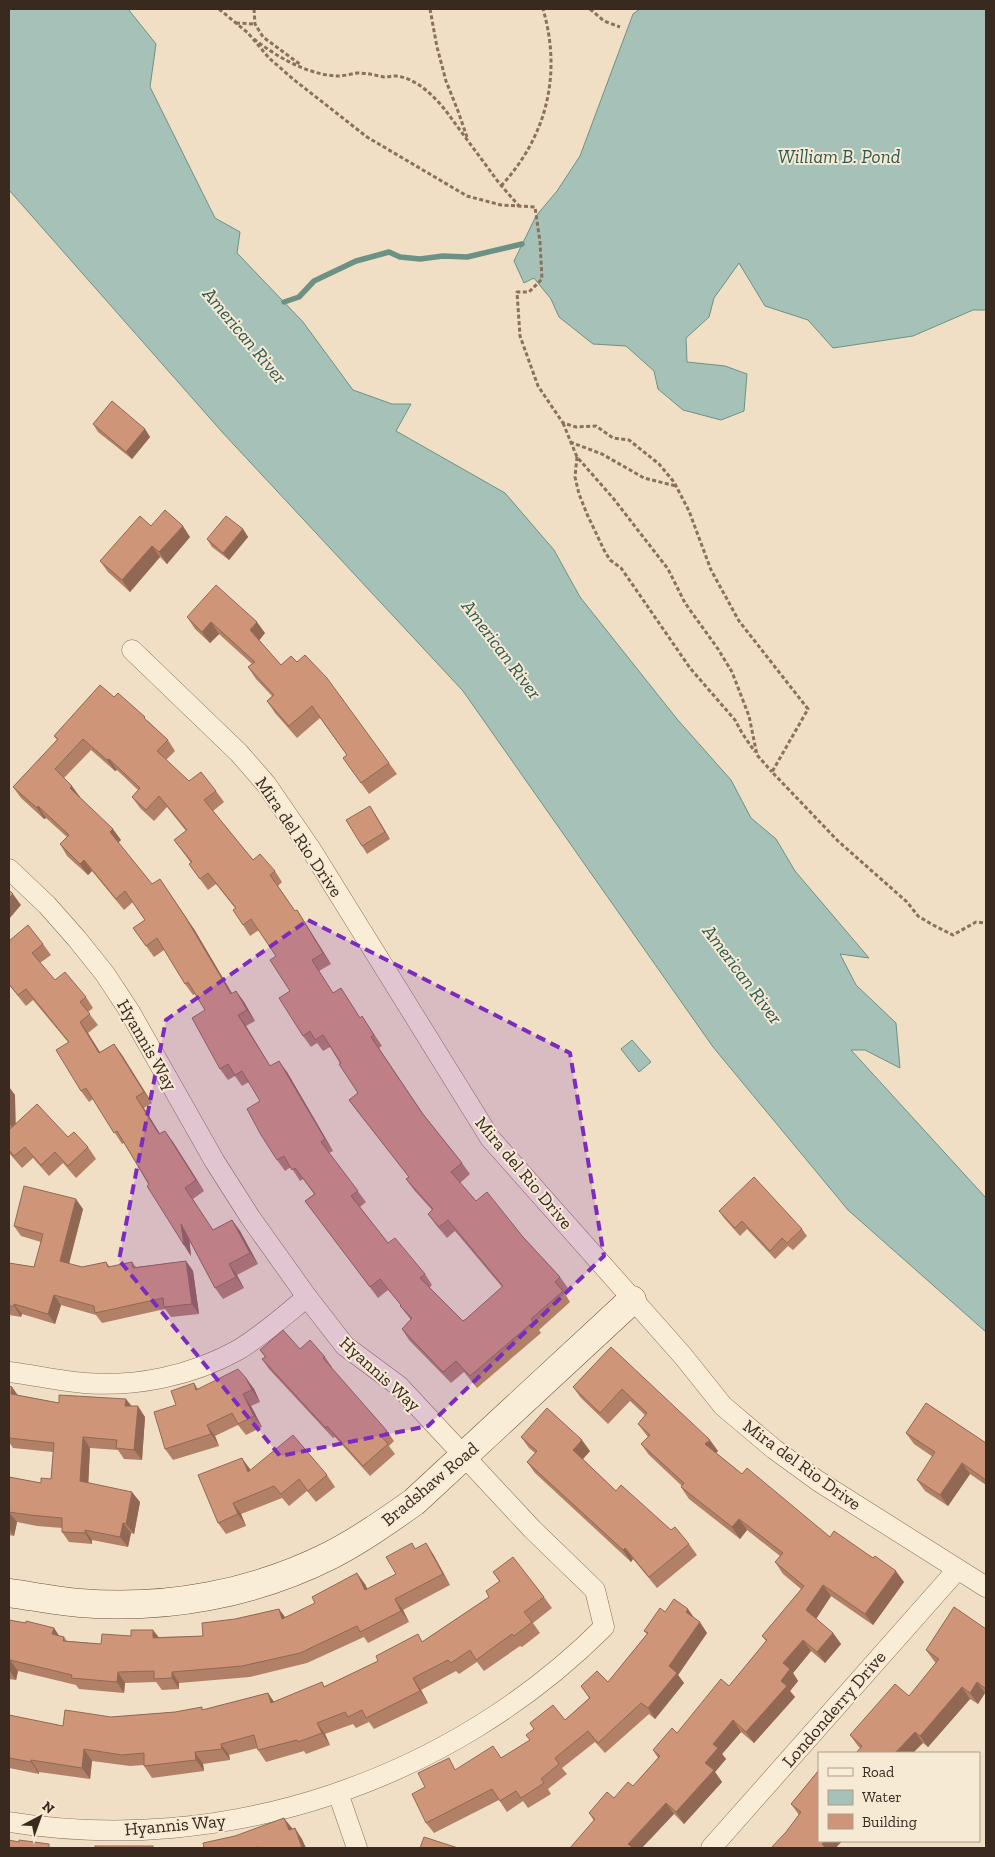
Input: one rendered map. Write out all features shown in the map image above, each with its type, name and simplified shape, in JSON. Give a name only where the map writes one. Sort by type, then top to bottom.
[{"type":"street","name":"Mira del Rio Drive","points":[[132,650],[239,753],[266,784],[312,851],[490,1138],[683,1356],[723,1406],[774,1449],[818,1481],[986,1587]]},
{"type":"street","name":"Hyannis Way","points":[[9,869],[47,905],[105,974],[130,1012],[215,1162],[307,1297],[345,1346],[399,1386],[532,1529],[595,1590],[604,1627],[553,1674],[515,1703],[475,1729],[418,1760],[375,1780],[338,1794],[272,1812],[219,1823],[171,1828],[123,1831],[76,1830],[9,1822]]},
{"type":"street","points":[[9,1372],[83,1383],[124,1384],[176,1375],[214,1362],[238,1350],[260,1335],[307,1297]]},
{"type":"street","name":"Bradshaw Road","points":[[9,1593],[80,1603],[161,1603],[210,1596],[257,1584],[302,1569],[332,1555],[374,1530],[414,1502],[632,1300]]},
{"type":"street","name":"Londonderry Drive","points":[[711,1848],[957,1570]]},
{"type":"street","points":[[338,1794],[357,1848]]},
{"type":"path","points":[[218,9],[269,51],[288,62],[338,76],[356,73],[385,77],[397,76],[416,84],[438,102],[501,186],[520,206]]},
{"type":"path","points":[[254,9],[255,24],[269,42],[305,68]]},
{"type":"path","points":[[430,9],[446,82],[468,140]]},
{"type":"path","points":[[501,186],[519,164],[538,130],[550,87],[552,59],[544,9]]},
{"type":"path","points":[[590,9],[604,21],[620,27]]},
{"type":"path","points":[[235,22],[255,24]]},
{"type":"path","points":[[248,33],[269,58],[293,79],[367,137],[467,196],[501,205],[534,207],[540,242],[542,279],[529,292],[517,292],[520,336],[538,386],[563,423],[577,457],[613,498],[668,569],[685,603],[732,672],[742,695],[754,736],[757,755]]},
{"type":"path","points":[[563,423],[576,427],[596,426],[613,438],[629,440],[659,464],[676,486],[690,511],[711,570],[739,621],[808,709],[772,772]]},
{"type":"path","points":[[570,442],[602,454],[644,478],[676,486]]},
{"type":"path","points":[[577,457],[575,477],[579,494],[610,560],[625,573],[690,668],[735,720],[757,755],[838,841],[907,902],[918,916],[953,935],[976,922],[986,923]]},
{"type":"highlighted area","points":[[308,920],[570,1053],[604,1256],[428,1426],[280,1456],[119,1260],[166,1020]]},
{"type":"water","name":"American River","points":[[9,9],[128,9],[156,44],[150,87],[215,218],[240,232],[237,253],[303,322],[353,390],[392,404],[411,404],[396,431],[505,493],[554,550],[580,597],[677,719],[731,780],[751,818],[776,839],[795,871],[869,958],[840,954],[856,985],[896,1023],[900,1068],[865,1050],[851,1050],[986,1198],[986,1332],[848,1210],[713,1047],[463,691],[223,433],[9,190]]},
{"type":"water","name":"William B. Pond","points":[[640,9],[986,9],[986,310],[973,310],[913,336],[833,348],[808,320],[765,306],[739,263],[714,298],[709,317],[686,338],[687,362],[725,366],[747,374],[744,411],[721,420],[683,410],[658,389],[654,371],[626,346],[593,344],[559,317],[551,299],[534,278],[524,283],[514,261],[536,216],[557,191],[580,156],[633,14]]},
{"type":"water","points":[[632,1040],[651,1062],[639,1072],[621,1049]]},
{"type":"building","points":[[112,401],[145,429],[126,452],[93,424]]},
{"type":"building","points":[[165,510],[183,526],[159,552],[152,546],[122,580],[100,561],[140,516],[151,526]]},
{"type":"building","points":[[226,516],[243,529],[223,553],[207,539]]},
{"type":"building","points":[[216,585],[257,622],[250,630],[281,665],[291,656],[297,662],[305,655],[327,678],[389,763],[361,783],[343,758],[347,755],[312,706],[289,726],[267,701],[274,695],[248,667],[255,662],[211,622],[202,632],[187,617]]},
{"type":"building","points":[[100,685],[114,697],[118,693],[168,740],[157,751],[189,781],[201,772],[216,791],[204,800],[253,860],[260,854],[275,871],[270,875],[295,911],[297,910],[323,953],[312,960],[333,993],[341,988],[360,1018],[362,1016],[374,1035],[371,1037],[422,1113],[462,1163],[451,1172],[476,1201],[487,1192],[523,1237],[560,1277],[555,1282],[563,1291],[531,1319],[533,1322],[470,1376],[456,1361],[443,1372],[402,1329],[412,1318],[400,1306],[380,1279],[370,1287],[305,1201],[315,1194],[295,1168],[292,1170],[284,1156],[277,1160],[261,1135],[247,1109],[260,1101],[242,1071],[235,1075],[228,1064],[220,1069],[192,1018],[205,1010],[188,982],[185,984],[157,938],[146,946],[133,928],[145,920],[125,891],[116,899],[84,860],[80,864],[60,844],[69,835],[38,806],[37,808],[13,787],[58,739],[54,736]],"holes":[[[83,739],[107,760],[109,759],[140,788],[132,797],[146,810],[159,796],[187,830],[174,840],[192,862],[189,864],[200,879],[208,873],[236,908],[233,910],[243,925],[251,919],[276,956],[270,960],[290,991],[279,998],[303,1036],[310,1031],[315,1040],[323,1035],[358,1093],[349,1100],[409,1177],[406,1179],[433,1209],[428,1214],[439,1227],[448,1220],[503,1286],[463,1321],[420,1278],[425,1274],[395,1238],[388,1243],[351,1196],[358,1191],[321,1142],[325,1139],[279,1061],[270,1066],[238,1015],[247,1010],[236,991],[231,994],[186,918],[160,879],[152,884],[110,832],[113,829],[70,788],[72,786],[55,769]]]},
{"type":"building","points":[[370,806],[385,832],[362,846],[346,820]]},
{"type":"building","points":[[9,890],[13,894],[9,898]]},
{"type":"building","points":[[28,925],[43,944],[32,953],[55,980],[65,972],[86,997],[80,1002],[90,1014],[80,1022],[99,1053],[114,1044],[144,1092],[136,1097],[159,1134],[165,1131],[196,1180],[185,1188],[213,1230],[232,1220],[250,1253],[229,1264],[236,1277],[215,1288],[181,1224],[184,1245],[147,1186],[149,1184],[117,1131],[114,1133],[86,1088],[81,1091],[56,1050],[69,1042],[26,989],[18,995],[9,984],[9,941]]},
{"type":"building","points":[[37,1104],[68,1137],[74,1132],[88,1147],[68,1166],[55,1152],[41,1165],[25,1147],[14,1156],[9,1150],[9,1130]]},
{"type":"building","points":[[754,1177],[802,1229],[787,1243],[782,1238],[770,1251],[742,1221],[735,1228],[719,1211]]},
{"type":"building","points":[[24,1186],[76,1199],[60,1261],[82,1267],[106,1262],[108,1267],[132,1262],[133,1268],[186,1261],[192,1304],[164,1307],[163,1298],[95,1313],[94,1306],[54,1295],[48,1314],[14,1304],[14,1306],[9,1306],[9,1263],[34,1267],[43,1234],[14,1226]]},
{"type":"building","points":[[283,1330],[300,1349],[310,1340],[325,1357],[323,1358],[387,1431],[381,1436],[388,1444],[363,1466],[262,1359],[266,1357],[260,1350]]},
{"type":"building","points":[[611,1347],[710,1440],[705,1444],[742,1474],[747,1468],[830,1537],[834,1531],[873,1558],[875,1556],[896,1571],[865,1614],[823,1585],[806,1610],[833,1633],[817,1652],[803,1640],[783,1663],[790,1669],[781,1681],[787,1686],[746,1732],[733,1720],[713,1744],[718,1748],[705,1763],[714,1770],[676,1812],[666,1803],[628,1844],[633,1848],[570,1848],[595,1819],[589,1813],[607,1792],[614,1798],[628,1782],[633,1786],[660,1756],[653,1750],[672,1728],[677,1733],[721,1679],[729,1686],[767,1640],[762,1636],[804,1586],[775,1562],[783,1553],[739,1519],[732,1527],[681,1487],[684,1483],[641,1444],[650,1435],[638,1424],[647,1413],[622,1389],[600,1413],[573,1387]]},
{"type":"building","points":[[238,1369],[246,1378],[252,1390],[243,1394],[254,1416],[238,1424],[232,1413],[207,1425],[211,1434],[165,1449],[154,1412],[176,1405],[171,1391],[194,1383],[196,1390]]},
{"type":"building","points":[[9,1386],[12,1387],[11,1394],[59,1403],[59,1395],[126,1399],[125,1406],[138,1406],[134,1450],[116,1448],[117,1440],[83,1437],[80,1481],[132,1492],[126,1524],[123,1523],[120,1537],[85,1530],[85,1533],[62,1532],[62,1518],[9,1512],[9,1477],[41,1483],[41,1478],[51,1479],[54,1443],[9,1438]]},
{"type":"building","points":[[926,1403],[986,1443],[986,1480],[962,1463],[940,1495],[917,1480],[935,1452],[906,1433]]},
{"type":"building","points":[[547,1408],[582,1440],[573,1450],[616,1491],[621,1485],[671,1530],[675,1527],[689,1544],[649,1577],[625,1548],[623,1550],[527,1462],[537,1451],[521,1437]]},
{"type":"building","points":[[293,1435],[327,1475],[308,1491],[299,1479],[281,1494],[274,1486],[233,1503],[238,1514],[218,1523],[198,1475],[242,1458],[248,1472]]},
{"type":"building","points":[[412,1543],[415,1549],[426,1543],[443,1574],[395,1599],[401,1611],[360,1632],[357,1626],[300,1653],[242,1666],[172,1672],[172,1678],[154,1679],[154,1671],[118,1672],[117,1682],[71,1678],[72,1675],[10,1660],[9,1667],[9,1620],[26,1623],[26,1621],[54,1628],[52,1634],[64,1637],[63,1641],[101,1644],[102,1634],[131,1636],[131,1630],[153,1630],[153,1638],[203,1636],[202,1623],[235,1619],[279,1609],[282,1619],[315,1603],[312,1597],[357,1573],[365,1590],[396,1574],[386,1557]]},
{"type":"building","points":[[513,1557],[544,1597],[524,1612],[532,1622],[476,1660],[470,1650],[451,1663],[448,1660],[413,1678],[420,1691],[366,1718],[362,1710],[348,1717],[345,1712],[317,1723],[322,1733],[298,1742],[297,1740],[258,1750],[254,1735],[221,1744],[222,1749],[195,1752],[196,1760],[144,1766],[144,1753],[122,1755],[84,1749],[82,1768],[9,1758],[9,1715],[63,1726],[65,1710],[111,1717],[175,1712],[202,1707],[202,1710],[268,1693],[271,1703],[322,1682],[324,1687],[378,1661],[376,1656],[418,1634],[422,1642],[489,1597],[486,1591],[500,1581],[493,1572]]},
{"type":"building","points":[[674,1599],[688,1609],[686,1612],[700,1622],[669,1666],[677,1673],[648,1708],[641,1703],[598,1743],[588,1731],[555,1758],[559,1764],[541,1779],[544,1783],[521,1798],[516,1791],[500,1801],[492,1789],[426,1823],[412,1794],[425,1787],[418,1773],[449,1758],[455,1770],[493,1746],[501,1758],[530,1740],[526,1735],[534,1729],[530,1723],[553,1705],[565,1720],[590,1698],[581,1686],[597,1671],[608,1682],[648,1633],[644,1631],[660,1608],[665,1612]]},
{"type":"building","points":[[954,1607],[986,1629],[986,1689],[977,1682],[970,1693],[962,1687],[920,1736],[915,1732],[896,1752],[857,1752],[862,1746],[850,1735],[895,1684],[909,1696],[939,1659],[926,1650]]},
{"type":"building","points":[[818,1771],[818,1842],[824,1842],[822,1844],[825,1846],[822,1848],[771,1848],[801,1812],[791,1804]]},
{"type":"building","points":[[284,1818],[289,1830],[295,1828],[302,1848],[204,1848],[203,1843],[235,1836]]},
{"type":"building","points":[[424,1837],[458,1848],[420,1848]]},
{"type":"building","points":[[9,1840],[49,1844],[49,1848],[9,1848]]},
{"type":"building","points":[[95,1846],[153,1846],[153,1848],[95,1848]]},
{"type":"waterway","points":[[284,302],[299,297],[314,281],[356,261],[389,252],[400,257],[420,259],[443,256],[467,257],[522,244]]}]
